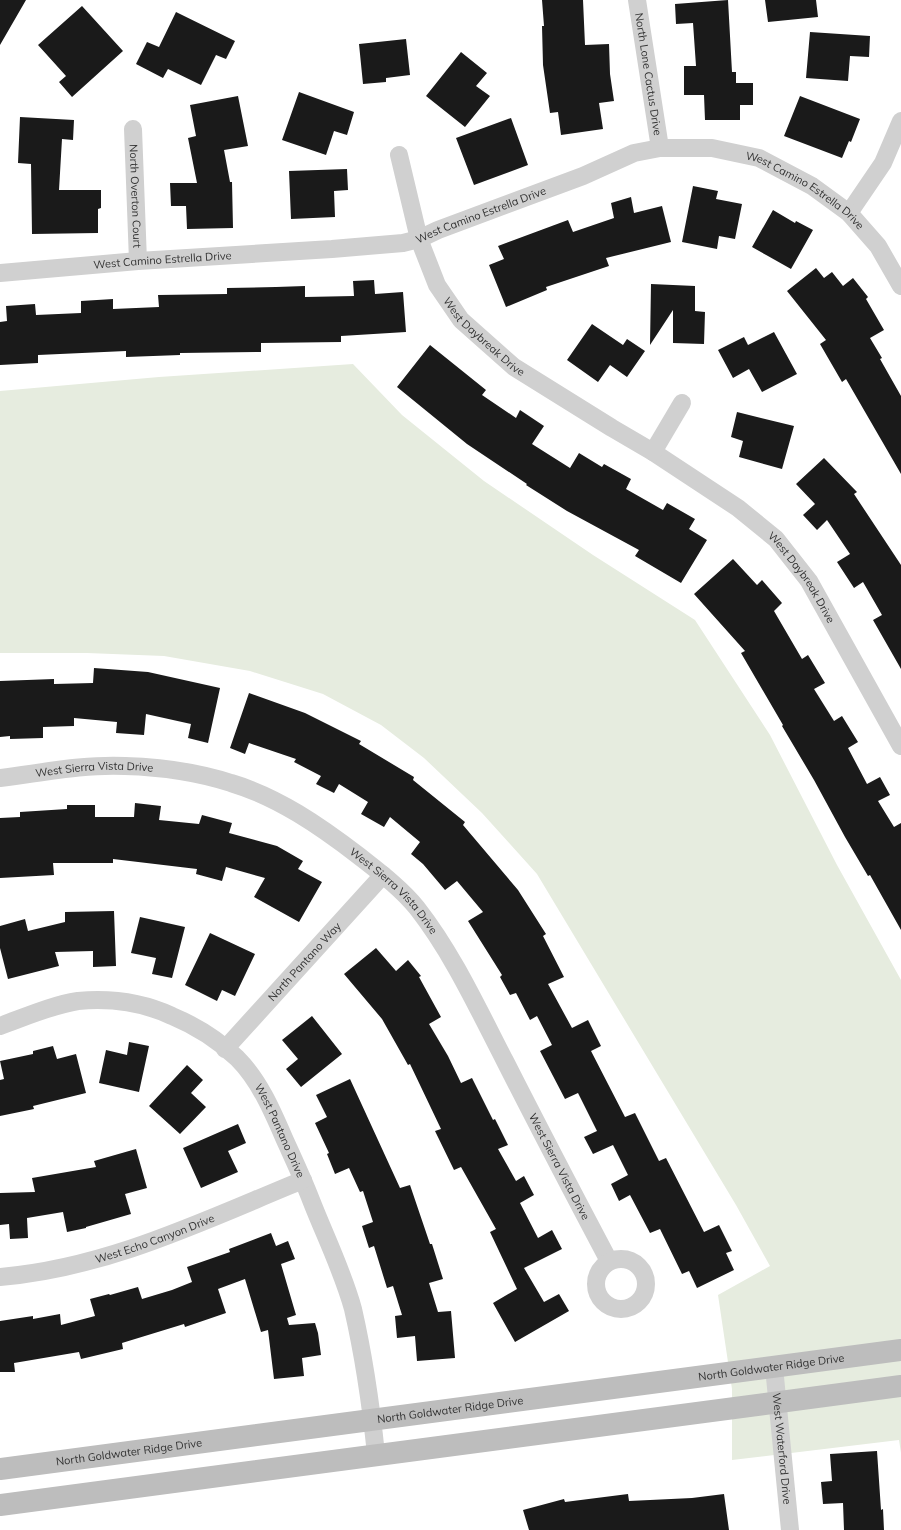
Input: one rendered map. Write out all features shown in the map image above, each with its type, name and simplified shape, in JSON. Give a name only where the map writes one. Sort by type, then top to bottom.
[{"type":"street","name":"North Lone Cactus Drive","points":[[637,0],[660,148]]},
{"type":"street","points":[[849,213],[883,163],[901,121]]},
{"type":"street","name":"North Overton Court","points":[[133,130],[138,261]]},
{"type":"street","name":"West Camino Estrella Drive","points":[[0,273],[138,261],[403,243],[419,239],[438,230],[582,176],[634,153],[660,148],[712,148],[759,158],[812,186],[849,213],[878,246],[901,286]]},
{"type":"street","name":"West Daybreak Drive","points":[[399,155],[419,239],[436,285],[461,320],[514,367],[653,452],[738,508],[776,539],[810,581],[901,746]]},
{"type":"street","points":[[653,452],[682,404]]},
{"type":"street","name":"West Sierra Vista Drive","points":[[0,778],[86,767],[123,766],[188,772],[232,783],[274,800],[311,822],[347,847],[383,875],[416,906],[442,943],[609,1261]]},
{"type":"street","name":"North Pantano Way","points":[[225,1049],[383,875]]},
{"type":"street","name":"West Pantano Drive","points":[[0,1026],[46,1009],[77,1002],[107,1000],[136,1003],[193,1025],[237,1058],[249,1073],[269,1106],[303,1180],[340,1271],[352,1308],[372,1419],[376,1454]]},
{"type":"street","name":"West Echo Canyon Drive","points":[[0,1277],[63,1268],[114,1255],[161,1239],[303,1180]]},
{"type":"street","name":"North Goldwater Ridge Drive","points":[[0,1469],[901,1350]]},
{"type":"street","name":"West Waterford Drive","points":[[774,1367],[776,1402],[790,1530]]},
{"type":"street","points":[[0,1505],[376,1454],[901,1386]]},
{"type":"shaded area","points":[[353,364],[402,415],[484,481],[593,555],[695,620],[770,735],[837,865],[901,980],[901,1453],[899,1440],[732,1460],[732,1389],[718,1295],[770,1266],[736,1205],[537,874],[482,813],[424,758],[381,725],[323,694],[250,671],[164,656],[87,653],[0,653],[0,391],[159,377]]},
{"type":"building","points":[[0,0],[26,0],[0,45]]},
{"type":"building","points":[[542,0],[583,0],[585,45],[609,44],[610,74],[614,101],[599,103],[603,129],[561,135],[558,112],[550,113],[543,65],[542,26],[544,26]]},
{"type":"building","points":[[728,0],[732,72],[736,72],[736,83],[753,83],[753,105],[740,105],[740,120],[705,120],[704,95],[684,95],[684,66],[696,66],[693,23],[676,24],[675,4]]},
{"type":"building","points":[[765,0],[816,0],[818,17],[768,22]]},
{"type":"building","points":[[82,6],[123,51],[72,97],[59,82],[66,76],[38,45]]},
{"type":"building","points":[[176,12],[235,41],[226,59],[216,55],[201,85],[168,69],[163,78],[136,64],[147,42],[159,47]]},
{"type":"building","points":[[810,32],[870,36],[869,57],[850,56],[848,81],[806,78]]},
{"type":"building","points":[[406,39],[410,75],[386,78],[386,82],[363,84],[359,44]]},
{"type":"building","points":[[461,52],[487,73],[476,86],[490,96],[465,127],[426,96]]},
{"type":"building","points":[[299,92],[354,112],[347,135],[334,131],[326,155],[282,140]]},
{"type":"building","points":[[238,96],[248,146],[224,150],[230,182],[232,182],[233,228],[187,229],[186,206],[171,206],[170,183],[197,183],[188,138],[196,136],[190,105]]},
{"type":"building","points":[[800,96],[860,119],[851,142],[849,141],[842,158],[784,136]]},
{"type":"building","points":[[20,117],[74,120],[73,140],[62,139],[59,190],[101,190],[101,208],[98,209],[98,233],[32,234],[31,164],[18,163]]},
{"type":"building","points":[[511,118],[528,165],[474,185],[456,138]]},
{"type":"building","points":[[347,169],[348,190],[334,191],[335,217],[291,219],[289,171]]},
{"type":"building","points":[[693,186],[718,191],[716,199],[742,204],[735,239],[719,236],[717,249],[682,242]]},
{"type":"building","points":[[631,197],[634,213],[662,206],[671,242],[606,258],[609,266],[546,287],[547,290],[506,307],[489,265],[504,259],[498,246],[568,220],[573,232],[614,218],[611,203]]},
{"type":"building","points":[[773,210],[795,223],[796,221],[813,230],[791,269],[752,247]]},
{"type":"building","points":[[816,268],[824,278],[832,272],[843,286],[853,278],[868,297],[866,299],[884,330],[870,338],[901,396],[901,474],[846,379],[842,382],[820,344],[826,340],[787,291]]},
{"type":"building","points":[[374,280],[375,294],[403,292],[406,332],[341,336],[341,342],[261,343],[261,352],[180,353],[180,355],[126,357],[126,351],[38,355],[38,363],[0,365],[0,322],[7,321],[6,306],[35,304],[36,315],[81,313],[81,301],[113,299],[113,309],[159,307],[158,295],[227,294],[227,288],[305,286],[305,297],[354,296],[353,281]]},
{"type":"building","points":[[651,284],[695,286],[695,311],[705,312],[704,344],[673,343],[673,310],[650,345]]},
{"type":"building","points":[[592,324],[623,345],[627,339],[645,351],[627,377],[610,365],[598,382],[567,360]]},
{"type":"building","points":[[774,332],[797,374],[762,392],[749,369],[733,378],[718,350],[744,337],[748,345]]},
{"type":"building","points":[[430,345],[486,390],[482,395],[516,418],[520,410],[544,426],[532,444],[570,468],[579,453],[602,467],[604,464],[631,479],[626,489],[663,510],[667,503],[695,519],[689,529],[707,540],[681,583],[635,556],[639,550],[567,511],[526,485],[527,484],[467,444],[397,387]]},
{"type":"building","points":[[737,412],[794,426],[782,469],[739,457],[743,441],[731,437]]},
{"type":"building","points":[[824,458],[857,492],[854,494],[901,565],[901,669],[873,620],[882,615],[863,582],[854,588],[837,562],[850,554],[827,520],[817,530],[803,515],[815,504],[796,484]]},
{"type":"building","points":[[733,559],[757,585],[762,580],[782,603],[774,611],[802,659],[808,655],[825,683],[814,689],[834,721],[842,716],[858,742],[848,748],[867,784],[880,777],[890,795],[878,801],[894,827],[901,823],[901,930],[870,875],[868,876],[845,837],[741,653],[745,651],[694,594]]},
{"type":"building","points":[[94,668],[148,672],[220,688],[208,743],[188,738],[191,724],[146,714],[144,735],[116,733],[117,722],[74,718],[74,726],[43,727],[43,738],[10,739],[10,736],[0,737],[0,681],[54,679],[54,684],[93,683]]},
{"type":"building","points":[[249,693],[305,713],[361,741],[359,744],[414,777],[413,780],[465,822],[463,825],[518,890],[546,934],[543,936],[564,977],[548,984],[572,1028],[588,1020],[601,1046],[591,1051],[625,1117],[635,1113],[659,1161],[666,1158],[704,1232],[719,1225],[732,1251],[726,1253],[734,1270],[697,1288],[689,1271],[682,1274],[660,1229],[650,1233],[630,1195],[619,1201],[611,1184],[628,1175],[613,1145],[593,1154],[584,1137],[597,1131],[578,1093],[565,1099],[540,1051],[552,1045],[537,1016],[530,1020],[516,993],[510,995],[500,977],[502,975],[468,921],[483,912],[457,881],[445,890],[423,864],[411,854],[420,842],[390,817],[384,827],[361,814],[368,802],[339,784],[334,793],[316,784],[321,776],[294,762],[296,759],[249,743],[245,754],[230,748]]},
{"type":"building","points":[[135,803],[161,806],[159,820],[199,824],[202,815],[232,823],[229,833],[277,846],[303,861],[298,869],[322,882],[299,922],[254,897],[265,878],[226,867],[222,881],[196,874],[197,869],[113,859],[113,863],[53,863],[54,875],[0,878],[0,818],[20,817],[20,812],[67,809],[67,805],[95,805],[95,817],[134,817]]},
{"type":"building","points":[[114,911],[116,966],[93,967],[93,951],[55,952],[59,966],[8,979],[0,948],[0,926],[25,919],[28,931],[65,922],[65,912]]},
{"type":"building","points":[[140,917],[185,927],[172,978],[152,974],[156,958],[131,953]]},
{"type":"building","points":[[210,933],[255,954],[235,996],[222,990],[217,1001],[185,985]]},
{"type":"building","points":[[376,948],[396,971],[408,960],[421,976],[419,977],[441,1017],[429,1024],[448,1056],[461,1083],[472,1078],[493,1120],[495,1119],[508,1145],[498,1149],[516,1181],[524,1176],[534,1195],[520,1203],[538,1238],[552,1230],[562,1249],[524,1268],[544,1302],[559,1294],[569,1311],[515,1342],[493,1303],[517,1289],[490,1232],[496,1229],[461,1167],[454,1170],[435,1131],[441,1129],[410,1064],[408,1065],[382,1019],[344,974]]},
{"type":"building","points":[[312,1016],[342,1054],[301,1087],[286,1069],[298,1059],[282,1040]]},
{"type":"building","points":[[129,1042],[149,1046],[139,1092],[99,1083],[106,1050],[127,1055]]},
{"type":"building","points":[[53,1046],[57,1059],[76,1054],[86,1093],[33,1106],[34,1109],[0,1116],[0,1080],[4,1079],[0,1061],[33,1054],[33,1051]]},
{"type":"building","points":[[187,1065],[203,1080],[191,1093],[206,1107],[180,1134],[149,1106]]},
{"type":"building","points":[[350,1079],[400,1188],[410,1185],[430,1244],[432,1244],[443,1279],[429,1283],[438,1312],[451,1311],[455,1358],[417,1361],[415,1336],[397,1338],[395,1316],[402,1315],[393,1286],[387,1288],[374,1246],[369,1248],[362,1226],[373,1222],[363,1191],[360,1192],[349,1168],[335,1174],[327,1154],[329,1153],[315,1123],[327,1117],[316,1095]]},
{"type":"building","points":[[238,1124],[246,1143],[228,1151],[238,1172],[201,1188],[183,1148]]},
{"type":"building","points":[[136,1149],[147,1188],[125,1194],[131,1214],[86,1228],[67,1232],[63,1212],[27,1218],[28,1238],[10,1239],[9,1224],[0,1225],[0,1193],[35,1192],[32,1178],[96,1167],[94,1161]]},
{"type":"building","points":[[271,1233],[276,1246],[288,1241],[295,1259],[281,1264],[296,1315],[287,1318],[289,1325],[315,1323],[318,1333],[321,1355],[302,1358],[304,1376],[274,1379],[268,1330],[261,1332],[245,1279],[218,1289],[226,1313],[185,1327],[184,1324],[122,1343],[123,1349],[81,1359],[79,1352],[14,1363],[15,1372],[0,1372],[0,1321],[33,1316],[33,1319],[60,1314],[61,1325],[95,1316],[90,1299],[138,1287],[142,1299],[172,1290],[192,1282],[187,1267],[230,1252],[229,1249]]},
{"type":"building","points":[[877,1451],[881,1510],[883,1509],[884,1530],[844,1530],[843,1503],[823,1504],[821,1482],[832,1481],[830,1454]]},
{"type":"building","points":[[628,1494],[629,1501],[692,1498],[724,1494],[729,1530],[529,1530],[523,1510],[564,1499],[565,1502]]}]
